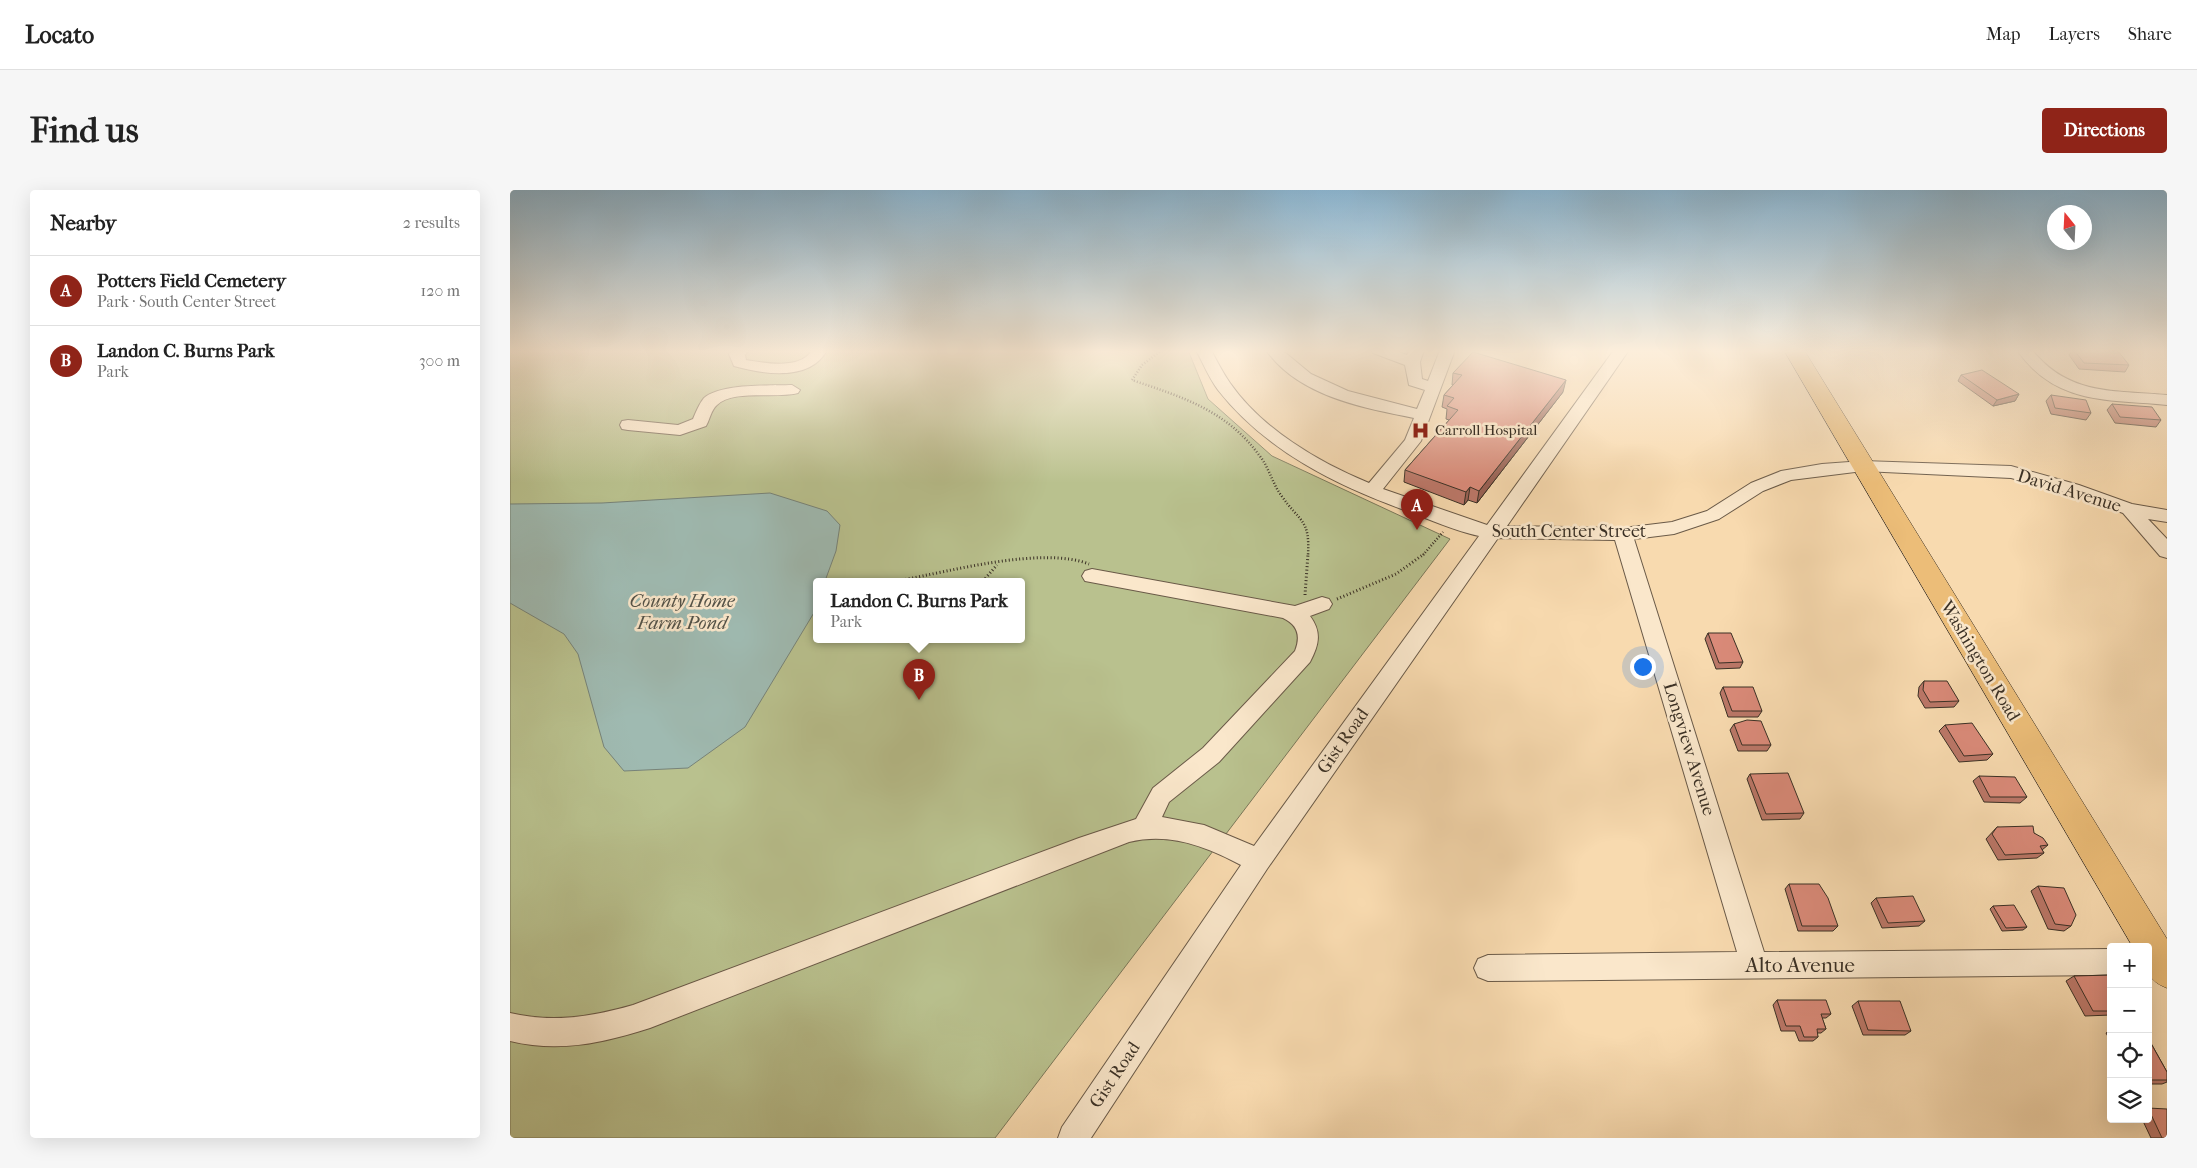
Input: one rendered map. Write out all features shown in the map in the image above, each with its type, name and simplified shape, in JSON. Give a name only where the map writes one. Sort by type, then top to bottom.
[{"type":"main road","name":"Washington Road","points":[[1821,394],[2159,965]]},
{"type":"street","points":[[628,425],[680,430],[700,422],[710,402],[729,394]]},
{"type":"street","name":"South Center Street","points":[[1232,394],[1255,420],[1306,458],[1371,492],[1451,521],[1492,532],[1623,534],[1667,529],[1701,521],[1757,487],[1788,475],[1822,469],[1864,466]]},
{"type":"street","points":[[1341,394],[1368,404],[1423,415]]},
{"type":"street","points":[[1371,492],[1413,440],[1430,394]]},
{"type":"street","name":"Gist Road","points":[[1073,1138],[1258,862],[1590,394]]},
{"type":"street","points":[[2118,394],[2167,400]]},
{"type":"street","name":"David Avenue","points":[[1864,466],[2011,472],[2035,477],[2129,510],[2167,551]]},
{"type":"street","points":[[2129,510],[2167,516]]},
{"type":"street","name":"Longview Avenue","points":[[1623,534],[1754,965]]},
{"type":"street","points":[[1092,576],[1294,614],[1322,604]]},
{"type":"street","points":[[1144,828],[1161,795],[1211,755],[1303,656],[1309,646],[1310,636],[1307,627],[1294,614]]},
{"type":"street","points":[[510,1027],[550,1033],[576,1034],[608,1028],[650,1014],[1080,849],[1144,828],[1172,828],[1190,831],[1220,842],[1258,862]]},
{"type":"street","name":"Alto Avenue","points":[[1488,968],[2107,962]]},
{"type":"path","points":[[1176,394],[1215,414],[1258,453],[1280,494],[1307,527],[1309,539],[1304,592],[1309,600],[1322,604],[1375,586],[1405,571],[1428,550],[1451,521]]},
{"type":"path","points":[[914,578],[1035,558],[1060,557],[1086,561],[1091,566],[1092,576]]},
{"type":"path","points":[[985,578],[997,564]]},
{"type":"green space","points":[[510,394],[1206,394],[1208,399],[1272,456],[1450,539],[995,1138],[510,1138]]},
{"type":"water","name":"County Home Farm Pond","points":[[770,493],[827,511],[840,525],[836,551],[826,578],[813,578],[813,614],[745,727],[688,768],[624,771],[604,747],[578,654],[564,634],[510,603],[510,504],[602,503]]},
{"type":"building","points":[[1555,394],[1479,491],[1470,487],[1466,492],[1405,470],[1458,410],[1447,406],[1454,398],[1444,395]]},
{"type":"building","points":[[1989,394],[2018,394],[1997,400]]},
{"type":"building","points":[[2051,395],[2086,400],[2091,413],[2055,408]]},
{"type":"building","points":[[2112,404],[2152,407],[2161,420],[2120,417]]},
{"type":"building","points":[[1708,633],[1731,633],[1743,662],[1719,663]]},
{"type":"building","points":[[1924,681],[1947,681],[1959,701],[1930,702],[1923,690]]},
{"type":"building","points":[[1723,687],[1753,687],[1762,711],[1732,711]]},
{"type":"building","points":[[1747,720],[1761,721],[1771,745],[1742,745],[1734,724]]},
{"type":"building","points":[[1972,723],[1993,754],[1964,756],[1945,725]]},
{"type":"building","points":[[1788,773],[1804,813],[1766,814],[1750,774]]},
{"type":"building","points":[[1979,776],[2015,777],[2027,797],[1990,797]]},
{"type":"building","points":[[2033,826],[2034,833],[2043,838],[2048,845],[2040,846],[2044,853],[2005,855],[1992,834],[1997,827]]},
{"type":"building","points":[[1789,884],[1819,884],[1828,898],[1838,926],[1802,926]]},
{"type":"building","points":[[2038,886],[2064,888],[2076,915],[2071,926],[2055,924]]},
{"type":"building","points":[[1913,896],[1925,921],[1888,923],[1876,898]]},
{"type":"building","points":[[2014,905],[2027,927],[2006,928],[1993,906]]},
{"type":"building","points":[[2107,975],[2107,1011],[2093,1011],[2074,976]]},
{"type":"building","points":[[1777,1000],[1826,1000],[1831,1014],[1821,1014],[1826,1029],[1817,1029],[1818,1037],[1804,1037],[1800,1026],[1786,1026]]},
{"type":"building","points":[[1858,1001],[1900,1001],[1911,1031],[1868,1030]]},
{"type":"building","points":[[2152,1045],[2167,1072],[2167,1080],[2152,1080]]},
{"type":"building","points":[[2152,1108],[2167,1109],[2167,1138],[2162,1138],[2152,1117]]},
{"type":"place","name":"Carroll Hospital","points":[[1421,430]]},
{"type":"place","name":"Potters Field Cemetery","points":[[1417,530]]},
{"type":"place","name":"Landon C. Burns Park","points":[[919,700]]}]
